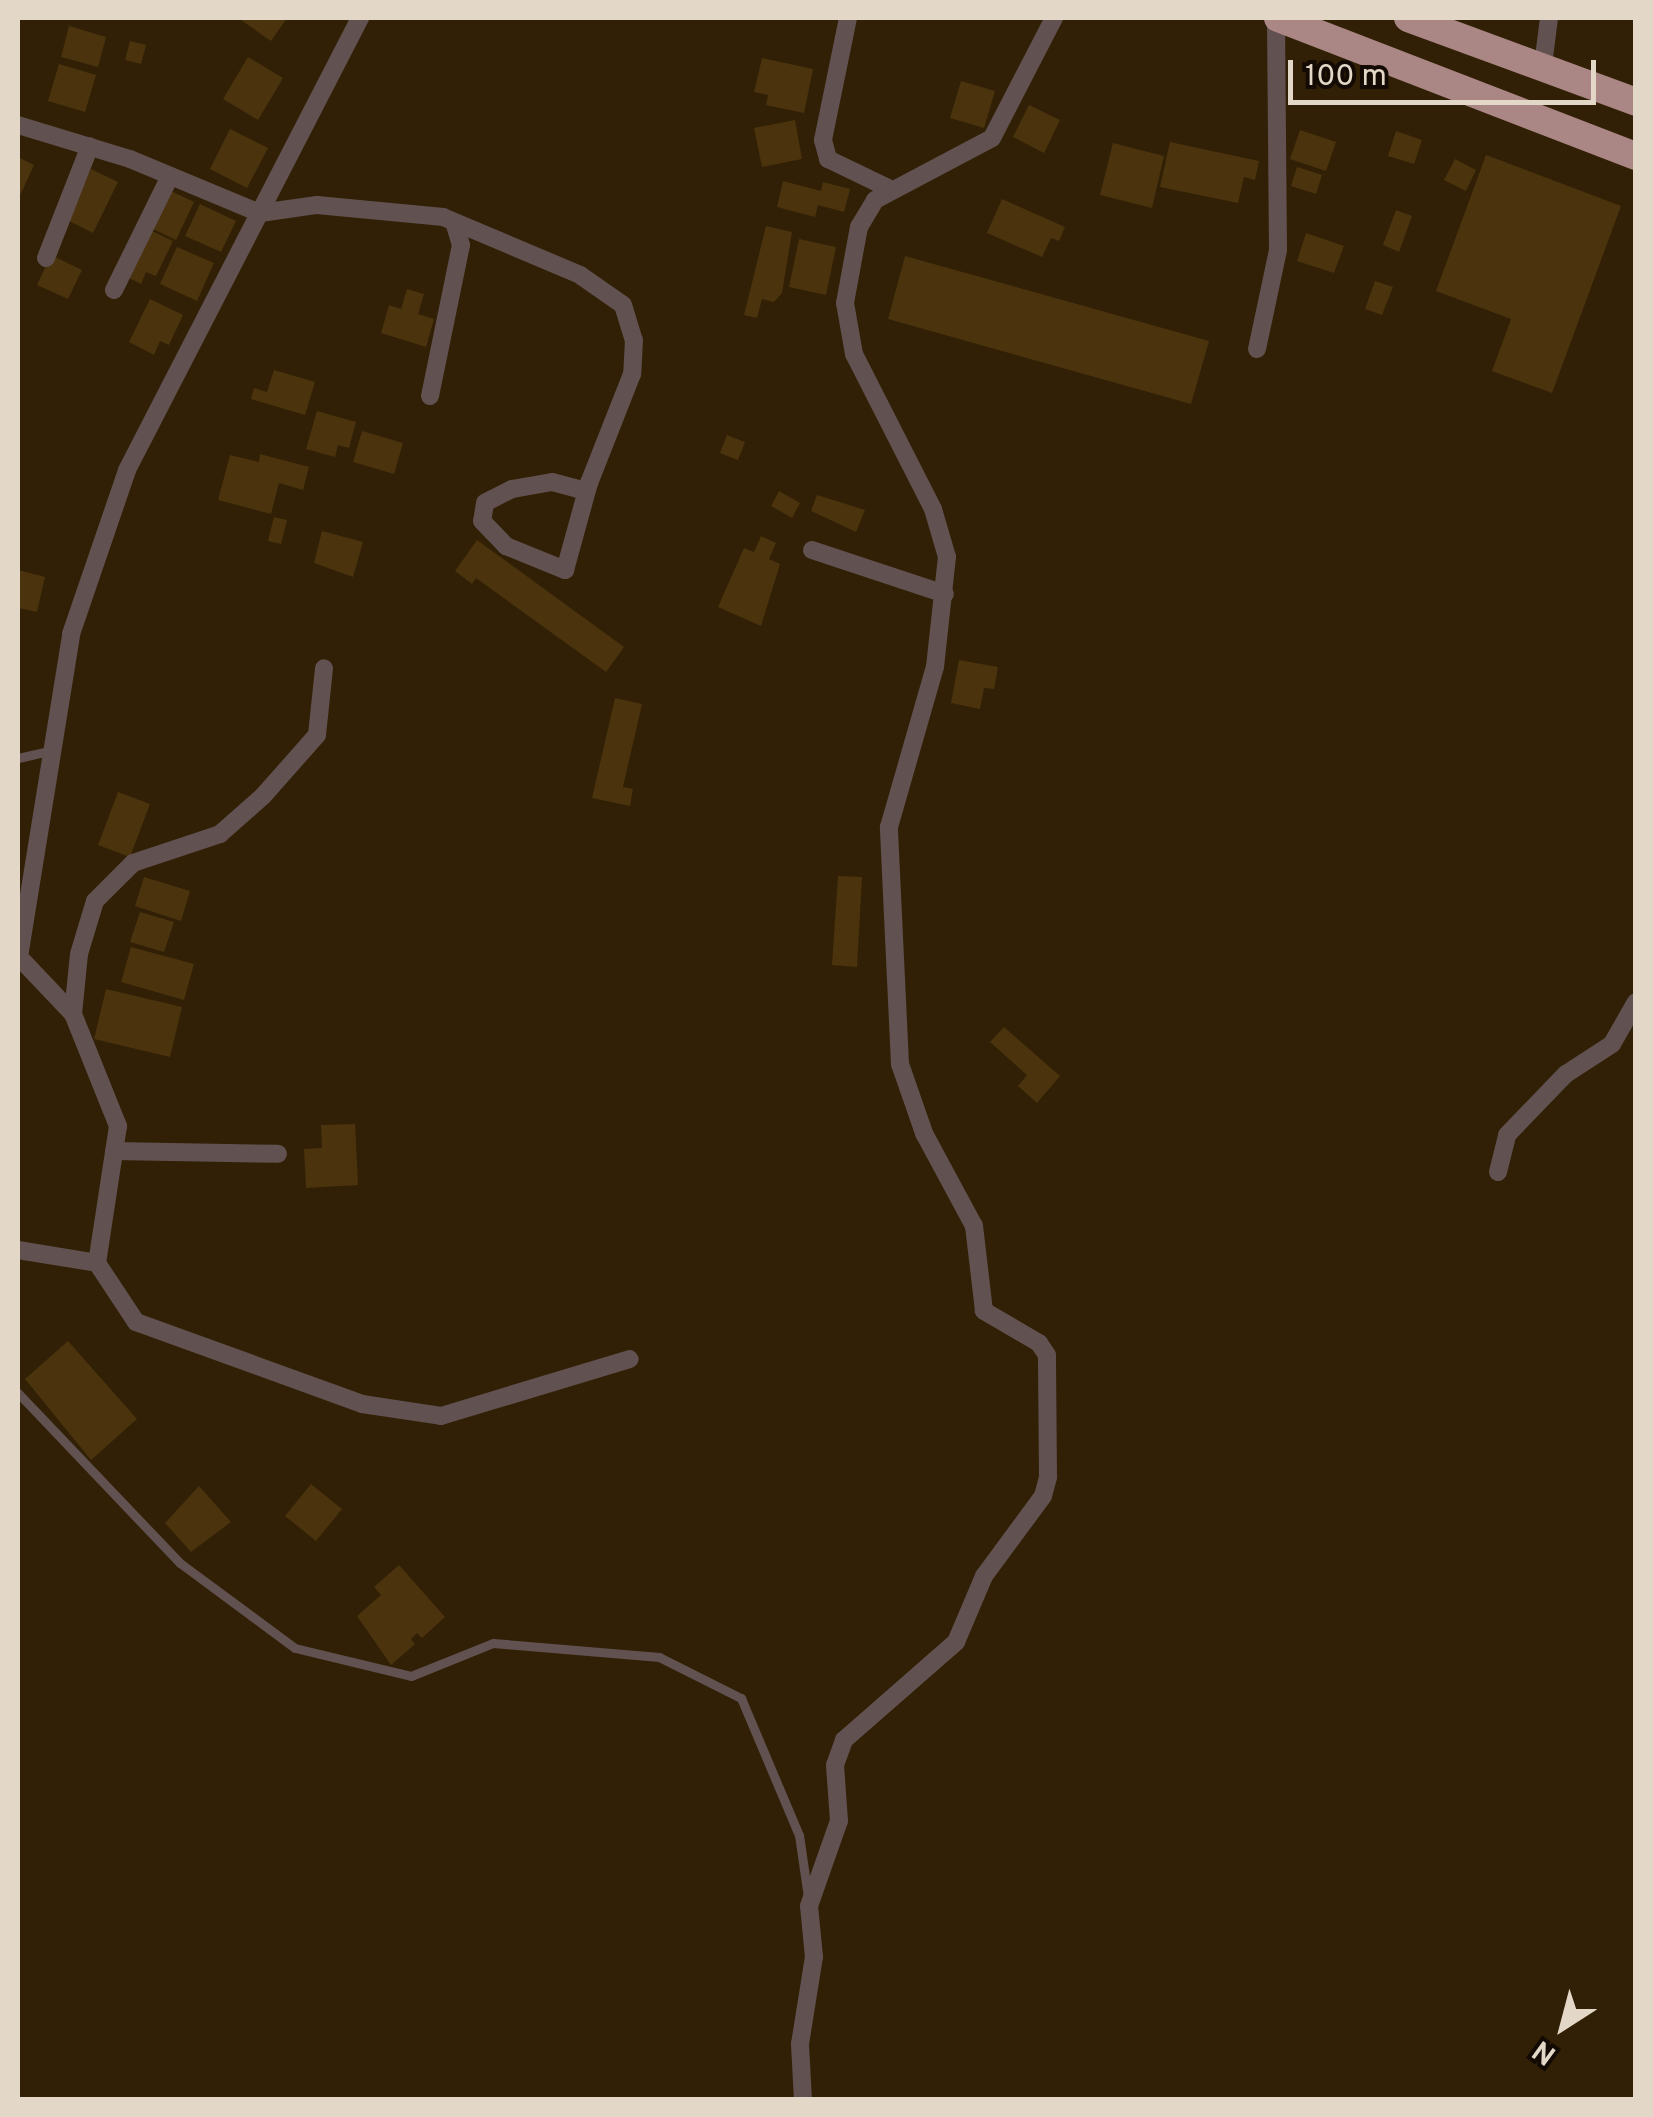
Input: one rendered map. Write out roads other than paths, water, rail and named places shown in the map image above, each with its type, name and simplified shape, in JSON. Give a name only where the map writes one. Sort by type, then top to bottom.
[{"type":"highway","points":[[1277,18],[1636,156]]},
{"type":"highway","points":[[1408,18],[1636,102]]},
{"type":"street","points":[[360,18],[127,470],[71,634],[22,894],[18,960],[73,1014],[118,1126],[97,1263],[136,1322],[362,1404],[441,1416],[630,1359]]},
{"type":"street","points":[[848,18],[822,140],[828,159],[888,188]]},
{"type":"street","points":[[803,2100],[800,2044],[814,1958],[809,1906],[839,1821],[835,1764],[844,1740],[956,1642],[984,1576],[1043,1496],[1048,1478],[1047,1356],[1039,1344],[984,1311],[974,1226],[910,1099],[893,1012],[889,828],[934,666],[945,594],[942,534],[854,354],[844,318],[859,227],[888,188],[992,138],[1054,18]]},
{"type":"street","points":[[1256,350],[1278,250],[1277,18]]},
{"type":"street","points":[[1543,65],[1549,18]]},
{"type":"street","points":[[18,125],[90,146],[260,213],[317,205],[443,216],[455,225],[504,239],[580,275],[623,304],[634,340],[632,374],[589,483],[586,492],[552,482],[512,489],[485,504],[482,521],[506,546],[564,570],[589,483]]},
{"type":"street","points":[[46,258],[90,146]]},
{"type":"street","points":[[114,290],[170,176]]},
{"type":"street","points":[[430,396],[461,244],[455,225]]},
{"type":"street","points":[[812,550],[945,594]]},
{"type":"street","points":[[73,1014],[95,901],[132,863],[220,834],[263,796],[317,735],[324,668]]},
{"type":"street","points":[[1498,1172],[1516,1123],[1582,1061],[1612,1044],[1636,1002]]},
{"type":"street","points":[[114,1151],[278,1154]]},
{"type":"street","points":[[18,1250],[97,1263]]},
{"type":"lane","points":[[18,758],[48,751]]},
{"type":"lane","points":[[18,1393],[180,1563],[295,1648],[412,1676],[494,1643],[660,1657],[741,1698],[799,1835],[809,1906]]}]
